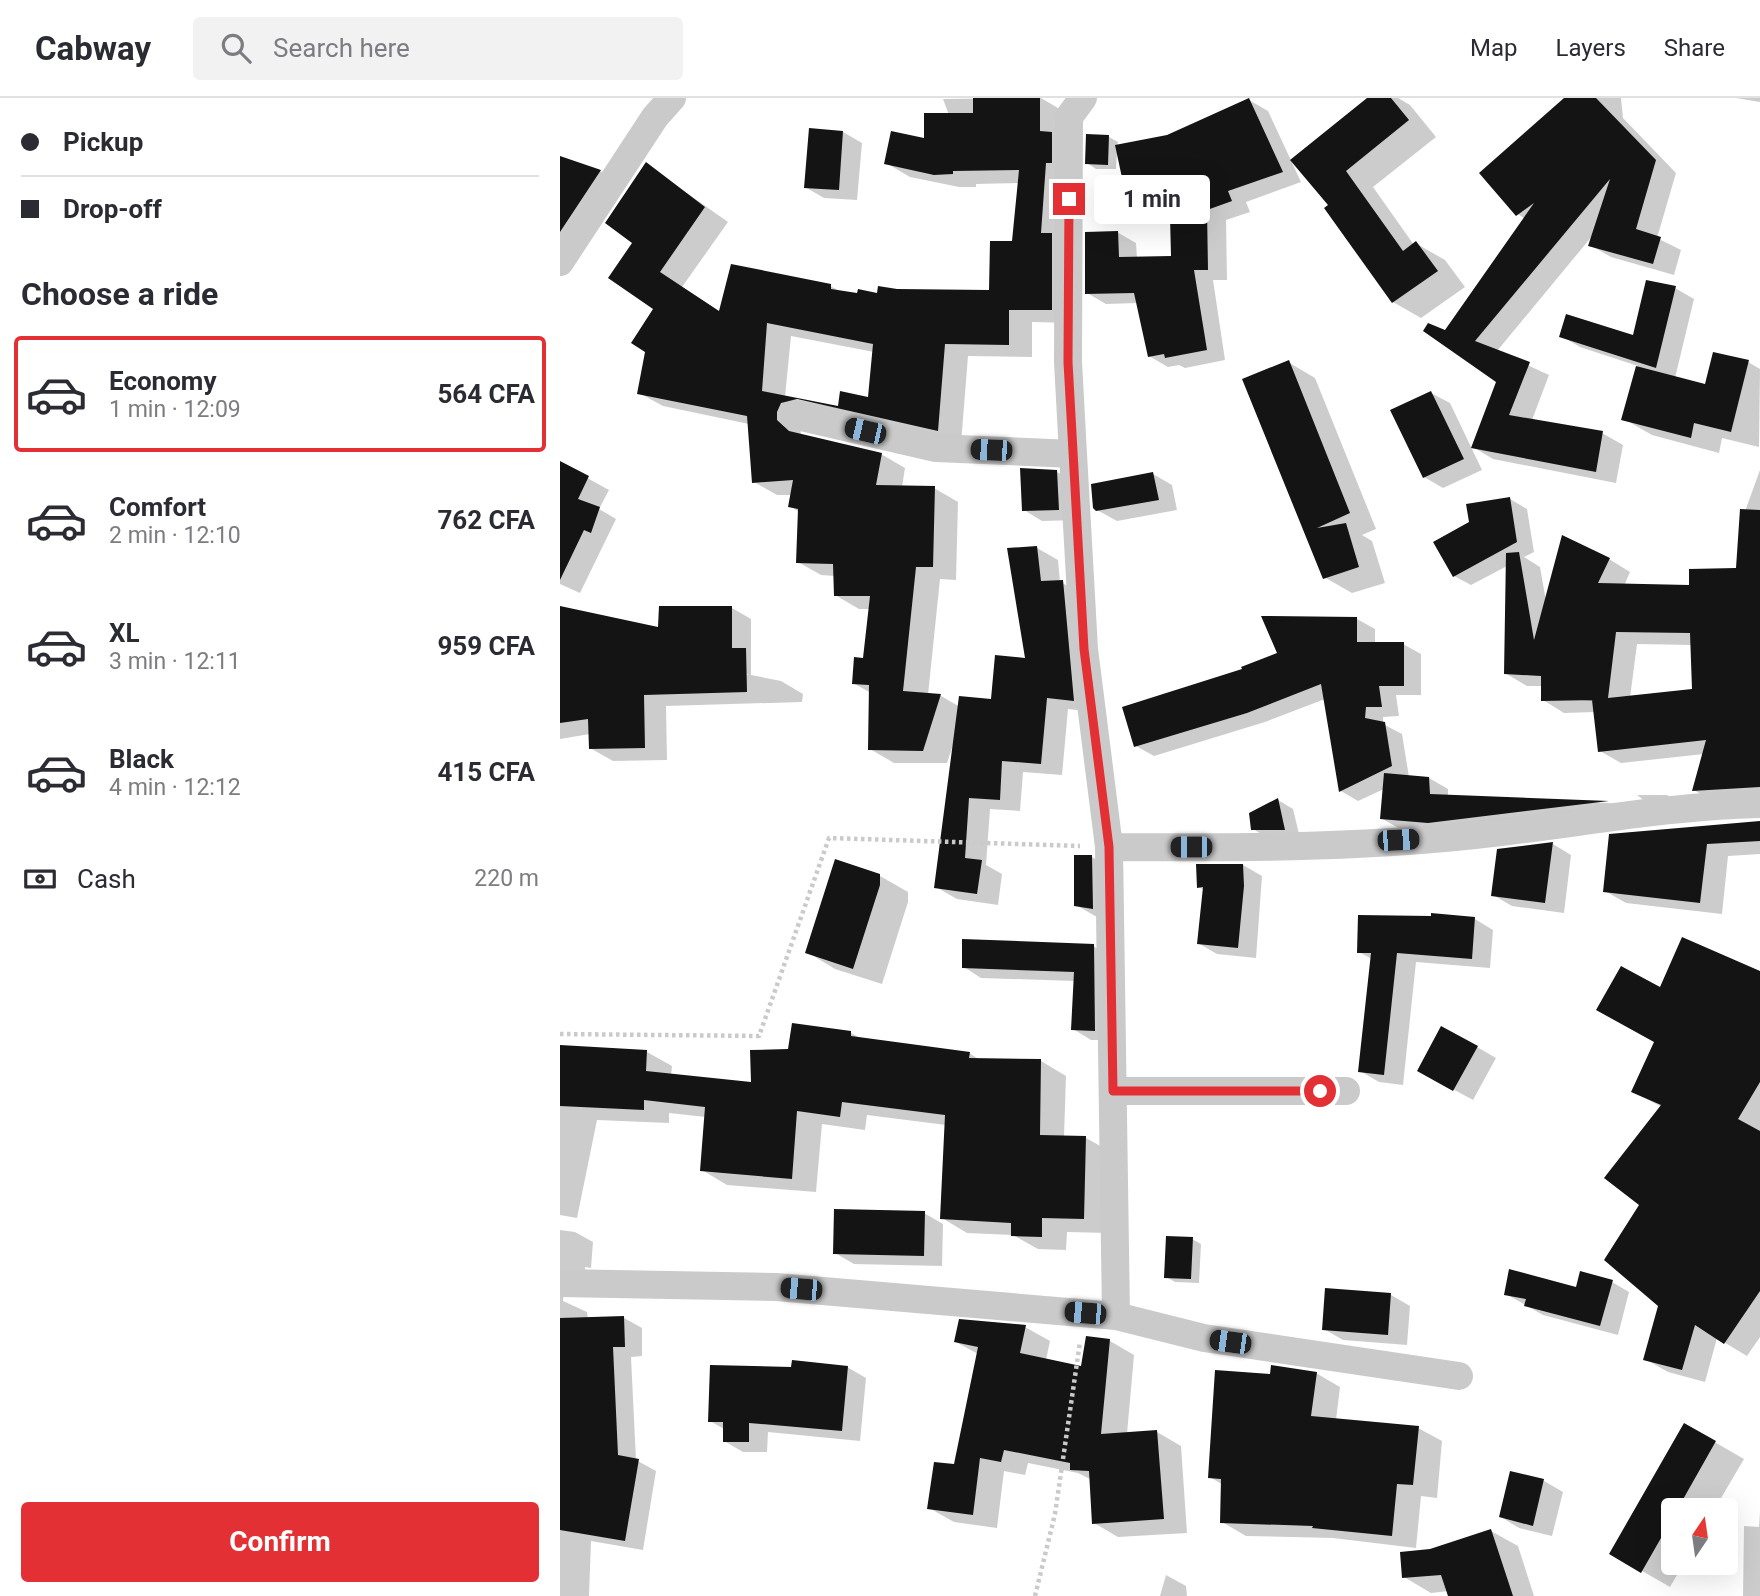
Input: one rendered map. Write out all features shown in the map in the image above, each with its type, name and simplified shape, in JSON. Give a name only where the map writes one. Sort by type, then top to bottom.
[{"type":"street","points":[[560,262],[654,117],[672,98]]},
{"type":"street","points":[[1083,98],[1069,117],[1068,362],[1084,649],[1109,847],[1116,1316]]},
{"type":"street","points":[[793,415],[936,448],[1073,454]]},
{"type":"street","points":[[1109,847],[1246,848],[1474,835],[1695,805],[1760,804]]},
{"type":"street","points":[[1113,1091],[1346,1091]]},
{"type":"street","points":[[560,1283],[776,1287],[1116,1316],[1204,1338],[1459,1376]]},
{"type":"path","points":[[560,1034],[759,1036],[829,838],[1109,847]]},
{"type":"path","points":[[1035,1596],[1055,1514],[1085,1313]]},
{"type":"building","points":[[973,98],[1040,98],[1040,131],[1052,132],[1052,163],[1046,163],[1041,233],[1052,233],[1052,310],[1009,310],[1009,345],[945,344],[938,431],[797,399],[781,403],[777,412],[777,420],[789,431],[882,453],[876,485],[935,486],[933,567],[916,567],[903,691],[941,694],[923,751],[868,750],[869,685],[852,684],[854,657],[863,658],[870,596],[834,596],[833,564],[796,563],[798,509],[788,507],[793,480],[752,483],[747,416],[637,394],[645,352],[631,343],[653,309],[608,278],[632,243],[605,223],[646,162],[705,207],[660,272],[719,311],[731,264],[831,284],[831,289],[857,293],[858,289],[877,293],[878,286],[897,289],[989,290],[990,241],[1012,241],[1019,170],[953,171],[953,174],[934,175],[884,164],[891,131],[924,138],[924,113],[973,113]],"holes":[[[767,323],[873,344],[868,397],[840,391],[838,406],[762,391]]]},
{"type":"building","points":[[1249,98],[1283,172],[1228,191],[1232,201],[1207,210],[1208,270],[1194,270],[1207,350],[1165,358],[1164,354],[1148,357],[1134,293],[1085,294],[1085,232],[1118,231],[1119,257],[1171,256],[1169,177],[1124,187],[1115,145],[1167,135]]},
{"type":"building","points":[[1367,98],[1391,98],[1409,120],[1346,171],[1403,251],[1416,241],[1438,271],[1392,303],[1324,208],[1328,205],[1290,160]]},
{"type":"building","points":[[1564,98],[1596,98],[1656,160],[1636,229],[1661,237],[1653,264],[1588,246],[1610,179],[1475,341],[1530,362],[1509,415],[1603,431],[1596,472],[1471,448],[1496,382],[1423,331],[1428,323],[1445,330],[1534,203],[1516,216],[1479,173]]},
{"type":"building","points":[[809,128],[843,131],[839,190],[804,188]]},
{"type":"building","points":[[1086,134],[1109,135],[1108,165],[1085,164]]},
{"type":"building","points":[[560,156],[601,170],[560,232]]},
{"type":"building","points":[[1646,280],[1676,286],[1656,368],[1559,337],[1566,314],[1633,335]]},
{"type":"building","points":[[1713,352],[1749,360],[1731,432],[1694,423],[1691,438],[1621,420],[1636,366],[1705,384]]},
{"type":"building","points":[[1289,360],[1350,513],[1317,528],[1346,523],[1359,567],[1323,579],[1242,379]]},
{"type":"building","points":[[1431,391],[1464,459],[1423,478],[1390,410]]},
{"type":"building","points":[[560,461],[589,476],[578,499],[600,507],[591,533],[584,530],[560,580]]},
{"type":"building","points":[[1020,468],[1057,470],[1059,510],[1022,511]]},
{"type":"building","points":[[1153,472],[1159,500],[1096,511],[1093,508],[1091,484]]},
{"type":"building","points":[[1510,497],[1517,542],[1453,577],[1433,542],[1469,522],[1466,504]]},
{"type":"building","points":[[1740,509],[1760,510],[1760,787],[1692,791],[1706,740],[1598,752],[1592,700],[1541,701],[1541,676],[1504,674],[1506,553],[1519,552],[1534,640],[1562,535],[1610,558],[1598,583],[1689,585],[1689,569],[1736,568]],"holes":[[[1616,632],[1690,633],[1692,689],[1608,698]]]},
{"type":"building","points":[[1037,546],[1041,581],[1063,580],[1074,701],[1047,698],[1041,764],[1002,761],[1000,800],[969,798],[965,858],[982,860],[977,894],[934,888],[959,696],[991,699],[995,655],[1025,658],[1007,548]]},
{"type":"building","points":[[560,606],[658,627],[659,606],[732,606],[732,648],[746,648],[747,692],[644,695],[645,748],[589,749],[588,719],[560,723]]},
{"type":"building","points":[[1261,616],[1357,617],[1357,642],[1404,642],[1404,686],[1379,686],[1382,707],[1366,707],[1365,718],[1385,722],[1392,766],[1339,792],[1321,684],[1247,713],[1134,747],[1122,707],[1242,669],[1241,667],[1277,653]]},
{"type":"building","points":[[1384,773],[1429,777],[1430,794],[1609,801],[1428,823],[1380,819]]},
{"type":"building","points":[[1278,798],[1285,830],[1251,830],[1249,813]]},
{"type":"building","points":[[1760,821],[1760,841],[1707,844],[1700,903],[1603,892],[1609,834]]},
{"type":"building","points":[[1553,842],[1545,903],[1491,896],[1497,849]]},
{"type":"building","points":[[1074,855],[1092,855],[1093,909],[1074,906]]},
{"type":"building","points":[[835,859],[880,874],[880,885],[853,969],[805,953]]},
{"type":"building","points":[[1196,864],[1243,864],[1244,886],[1238,948],[1197,944],[1203,887],[1197,888]]},
{"type":"building","points":[[1431,913],[1475,917],[1472,959],[1397,953],[1384,1075],[1358,1072],[1371,953],[1357,953],[1358,915],[1431,916]]},
{"type":"building","points":[[1682,937],[1760,971],[1760,1082],[1738,1119],[1760,1131],[1760,1291],[1724,1344],[1695,1325],[1682,1370],[1643,1360],[1658,1306],[1604,1260],[1639,1205],[1604,1178],[1661,1105],[1631,1092],[1654,1042],[1596,1010],[1621,966],[1660,987]]},
{"type":"building","points":[[962,939],[1094,944],[1095,1031],[1071,1030],[1074,972],[962,968]]},
{"type":"building","points":[[792,1023],[851,1031],[851,1036],[970,1052],[969,1058],[1041,1059],[1040,1135],[1086,1136],[1084,1219],[1042,1218],[1042,1237],[1011,1236],[1011,1223],[940,1219],[945,1115],[842,1102],[840,1117],[797,1111],[792,1179],[700,1171],[705,1107],[644,1100],[644,1110],[560,1106],[560,1045],[647,1050],[646,1071],[751,1082],[750,1050],[788,1049]]},
{"type":"building","points":[[1441,1026],[1478,1046],[1453,1091],[1417,1071]]},
{"type":"building","points":[[834,1209],[925,1211],[924,1256],[833,1254]]},
{"type":"building","points":[[1166,1236],[1193,1237],[1191,1279],[1164,1278]]},
{"type":"building","points":[[1509,1269],[1576,1287],[1580,1271],[1613,1280],[1600,1326],[1524,1306],[1526,1299],[1504,1295]]},
{"type":"building","points":[[1325,1288],[1391,1293],[1388,1335],[1322,1330]]},
{"type":"building","points":[[624,1316],[625,1347],[613,1347],[618,1455],[639,1459],[625,1541],[560,1530],[560,1318]]},
{"type":"building","points":[[959,1319],[1026,1325],[1020,1353],[1081,1366],[1086,1336],[1110,1339],[1101,1434],[1157,1430],[1164,1519],[1092,1524],[1089,1471],[1070,1470],[1070,1463],[1004,1450],[1001,1462],[980,1458],[973,1515],[927,1509],[934,1462],[954,1464],[978,1347],[954,1342]]},
{"type":"building","points":[[792,1360],[848,1366],[842,1431],[749,1423],[749,1442],[723,1442],[723,1422],[708,1422],[710,1365],[791,1367]]},
{"type":"building","points":[[1271,1365],[1317,1372],[1311,1416],[1419,1426],[1413,1485],[1397,1484],[1392,1536],[1312,1528],[1313,1526],[1220,1523],[1221,1479],[1208,1478],[1215,1370],[1270,1374]]},
{"type":"building","points":[[1684,1423],[1716,1441],[1684,1498],[1661,1498],[1661,1538],[1641,1573],[1609,1554]]},
{"type":"building","points":[[1510,1471],[1544,1479],[1533,1526],[1499,1517]]},
{"type":"building","points":[[1491,1529],[1513,1596],[1448,1596],[1441,1575],[1402,1578],[1400,1552],[1430,1549]]},
{"type":"route","points":[[1069,199],[1068,362],[1084,649],[1109,847],[1113,1091],[1320,1091]]}]
